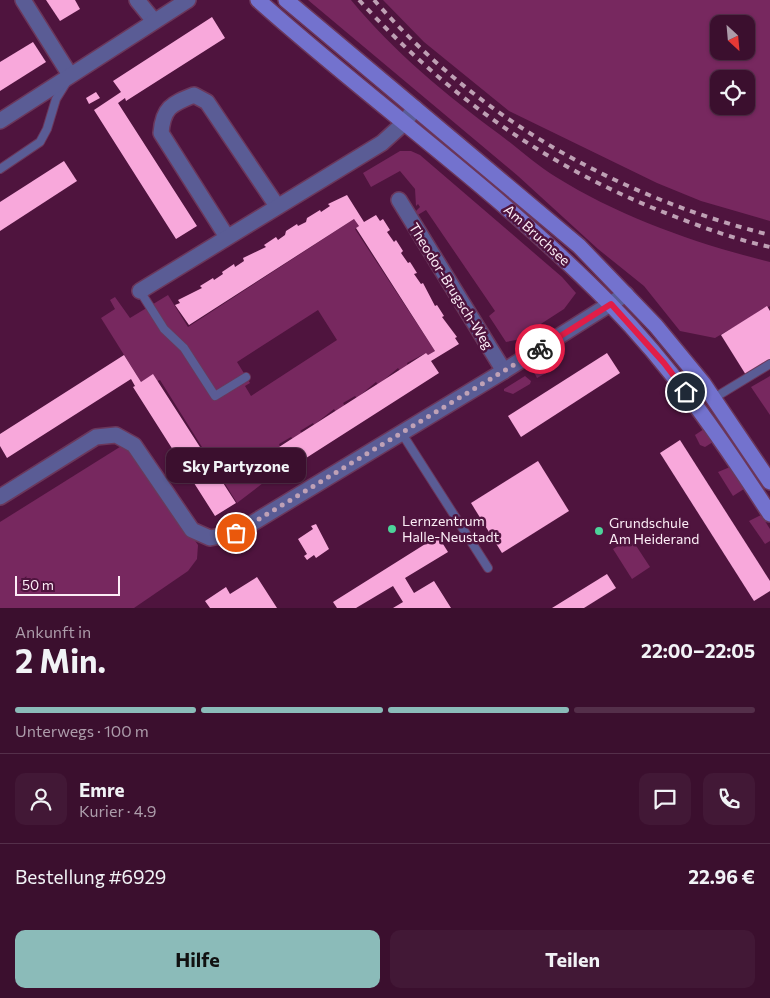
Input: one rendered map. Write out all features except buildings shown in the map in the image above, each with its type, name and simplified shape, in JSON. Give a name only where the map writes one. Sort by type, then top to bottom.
[{"type":"street","points":[[22,0],[70,75]]},
{"type":"street","points":[[138,0],[154,21]]},
{"type":"street","points":[[154,21],[172,0]]},
{"type":"street","points":[[0,121],[188,0]]},
{"type":"street","name":"Am Bruchsee","points":[[258,0],[503,204],[611,304],[664,363],[732,455],[770,514]]},
{"type":"street","name":"Am Bruchsee","points":[[286,0],[578,246],[626,294],[714,398],[770,482]]},
{"type":"street","points":[[227,237],[161,134],[162,117],[175,102],[194,95],[207,102],[277,206]]},
{"type":"street","points":[[140,291],[277,206],[344,168],[382,143],[404,122],[415,108]]},
{"type":"street","name":"Theodor-Brugsch-Weg","points":[[399,200],[504,371]]},
{"type":"street","points":[[0,497],[96,438],[116,435],[134,445],[192,530],[210,538],[236,533],[504,371],[626,294]]},
{"type":"lane","points":[[0,169],[40,142],[47,129],[56,99],[70,75]]},
{"type":"lane","points":[[140,291],[164,329],[184,348],[215,396],[246,377]]},
{"type":"lane","points":[[714,398],[770,364]]},
{"type":"lane","points":[[401,432],[488,568]]},
{"type":"shaded area","points":[[308,0],[351,0],[402,55],[421,72],[459,104],[556,177],[606,205],[660,228],[715,247],[770,262],[770,306],[715,338],[680,331],[644,286],[598,249],[518,176]]},
{"type":"shaded area","points":[[383,0],[770,0],[770,221],[701,201],[657,183],[509,111],[424,42]]},
{"type":"shaded area","points":[[400,151],[411,151],[420,155],[562,277],[576,293],[564,309],[516,340],[506,342],[489,316],[495,311],[426,210],[416,216],[416,211],[420,207],[418,204],[416,206],[415,189],[400,171],[371,187],[363,173]]},
{"type":"shaded area","points":[[354,219],[359,226],[355,229],[435,351],[428,355],[426,353],[407,363],[408,366],[400,371],[398,368],[378,385],[376,382],[357,398],[355,396],[343,403],[345,406],[336,412],[334,409],[314,425],[313,423],[300,431],[302,433],[293,439],[291,437],[279,444],[280,447],[271,452],[270,450],[252,464],[263,483],[237,503],[160,380],[157,381],[153,375],[141,382],[101,318],[115,309],[110,300],[115,297],[130,318],[168,295],[188,327]],"holes":[[[318,310],[337,340],[251,396],[245,386],[250,383],[237,362]]]},
{"type":"shaded area","points":[[555,354],[559,354],[562,358],[559,366],[537,378],[533,370],[537,365]]},
{"type":"shaded area","points":[[525,376],[531,381],[530,384],[513,394],[504,391],[504,389]]},
{"type":"shaded area","points":[[770,376],[770,415],[751,387]]},
{"type":"shaded area","points":[[704,429],[713,442],[705,447],[700,445],[695,435]]},
{"type":"shaded area","points":[[123,445],[136,454],[198,545],[197,559],[188,571],[134,608],[0,608],[0,522]]},
{"type":"shaded area","points":[[730,467],[744,489],[733,496],[718,472]]},
{"type":"shaded area","points":[[761,515],[770,529],[770,541],[765,544],[749,521]]},
{"type":"shaded area","points":[[631,538],[650,567],[632,579],[613,549]]},
{"type":"railway","points":[[359,0],[393,36],[429,69],[504,128],[544,154],[586,177],[676,217],[711,230],[770,247]]},
{"type":"railway","points":[[374,0],[415,43],[459,82],[505,117],[554,148],[605,175],[658,199],[713,219],[770,235]]},
{"type":"way so far","points":[[236,533],[540,349]]},
{"type":"place","name":"Lernzentrum Halle-Neustadt","points":[[392,529]]},
{"type":"place","name":"Grundschule Am Heiderand","points":[[599,531]]},
{"type":"place","name":"Sky Partyzone","points":[[236,533]]},
{"type":"route","points":[[540,349],[611,304],[664,363],[686,392]]}]
